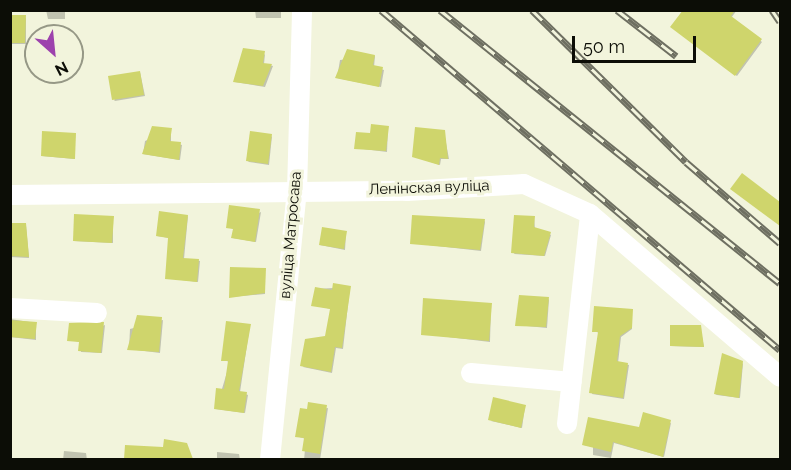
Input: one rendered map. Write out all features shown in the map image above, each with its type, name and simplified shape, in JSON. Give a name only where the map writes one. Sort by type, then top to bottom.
[{"type":"street","name":"вуліца Матросава","points":[[270,459],[297,191],[302,10]]},
{"type":"street","name":"Ленінская вуліца","points":[[10,195],[297,191],[524,184],[590,214],[780,377]]},
{"type":"street","points":[[567,424],[590,214]]},
{"type":"street","points":[[10,308],[97,313]]},
{"type":"street","points":[[471,373],[572,382]]},
{"type":"building","points":[[683,10],[735,10],[731,16],[762,39],[735,76],[670,27]]},
{"type":"building","points":[[10,15],[26,15],[24,43],[10,43]]},
{"type":"building","points":[[243,48],[265,51],[263,63],[272,64],[263,86],[233,82]]},
{"type":"building","points":[[347,49],[375,55],[373,65],[383,67],[379,87],[335,78]]},
{"type":"building","points":[[140,71],[144,95],[112,100],[108,76]]},
{"type":"building","points":[[371,124],[389,126],[386,151],[354,149],[356,132],[370,133]]},
{"type":"building","points":[[152,126],[172,128],[170,141],[181,142],[179,160],[142,154]]},
{"type":"building","points":[[415,127],[445,130],[448,159],[440,158],[439,165],[412,157]]},
{"type":"building","points":[[42,131],[76,133],[75,159],[41,156]]},
{"type":"building","points":[[250,131],[272,134],[268,164],[246,161]]},
{"type":"building","points":[[742,173],[780,202],[780,226],[730,189]]},
{"type":"building","points":[[229,205],[260,209],[255,242],[231,238],[233,229],[226,228]]},
{"type":"building","points":[[159,211],[188,215],[183,258],[199,259],[197,282],[165,279],[168,238],[156,236]]},
{"type":"building","points":[[74,214],[114,216],[112,243],[73,241]]},
{"type":"building","points":[[412,215],[485,219],[480,250],[410,244]]},
{"type":"building","points":[[514,215],[535,216],[534,227],[551,232],[544,256],[511,253]]},
{"type":"building","points":[[10,223],[26,223],[29,257],[10,256]]},
{"type":"building","points":[[322,227],[347,231],[344,249],[319,245]]},
{"type":"building","points":[[230,267],[266,268],[265,293],[229,298]]},
{"type":"building","points":[[333,283],[351,286],[342,348],[335,347],[331,372],[300,366],[305,339],[325,336],[330,309],[311,306],[315,287],[332,290]]},
{"type":"building","points":[[519,295],[549,297],[546,327],[515,326]]},
{"type":"building","points":[[423,298],[492,303],[489,341],[421,335]]},
{"type":"building","points":[[594,306],[633,309],[632,328],[620,336],[617,361],[628,363],[623,398],[589,393],[598,332],[592,332]]},
{"type":"building","points":[[137,315],[162,317],[159,352],[127,350]]},
{"type":"building","points":[[10,320],[37,322],[35,339],[10,337]]},
{"type":"building","points":[[226,321],[251,324],[239,391],[247,392],[244,413],[214,409],[216,388],[224,389],[228,361],[221,361]]},
{"type":"building","points":[[104,322],[101,353],[78,351],[79,342],[67,341],[69,323]]},
{"type":"building","points":[[670,325],[701,325],[704,347],[670,346]]},
{"type":"building","points":[[722,353],[743,361],[739,398],[714,394]]},
{"type":"building","points":[[493,397],[526,405],[521,428],[488,420]]},
{"type":"building","points":[[308,402],[327,405],[320,454],[302,451],[304,438],[295,437],[300,408],[307,409]]},
{"type":"building","points":[[643,412],[671,420],[663,457],[613,442],[611,452],[582,445],[588,417],[639,427]]},
{"type":"building","points":[[164,439],[187,443],[193,459],[124,459],[125,445],[163,447]]},
{"type":"railway","points":[[381,10],[780,350]]},
{"type":"railway","points":[[440,10],[780,283]]},
{"type":"railway","points":[[532,10],[686,162],[780,243]]},
{"type":"railway","points":[[617,10],[676,56]]},
{"type":"railway","points":[[772,10],[780,22]]}]
